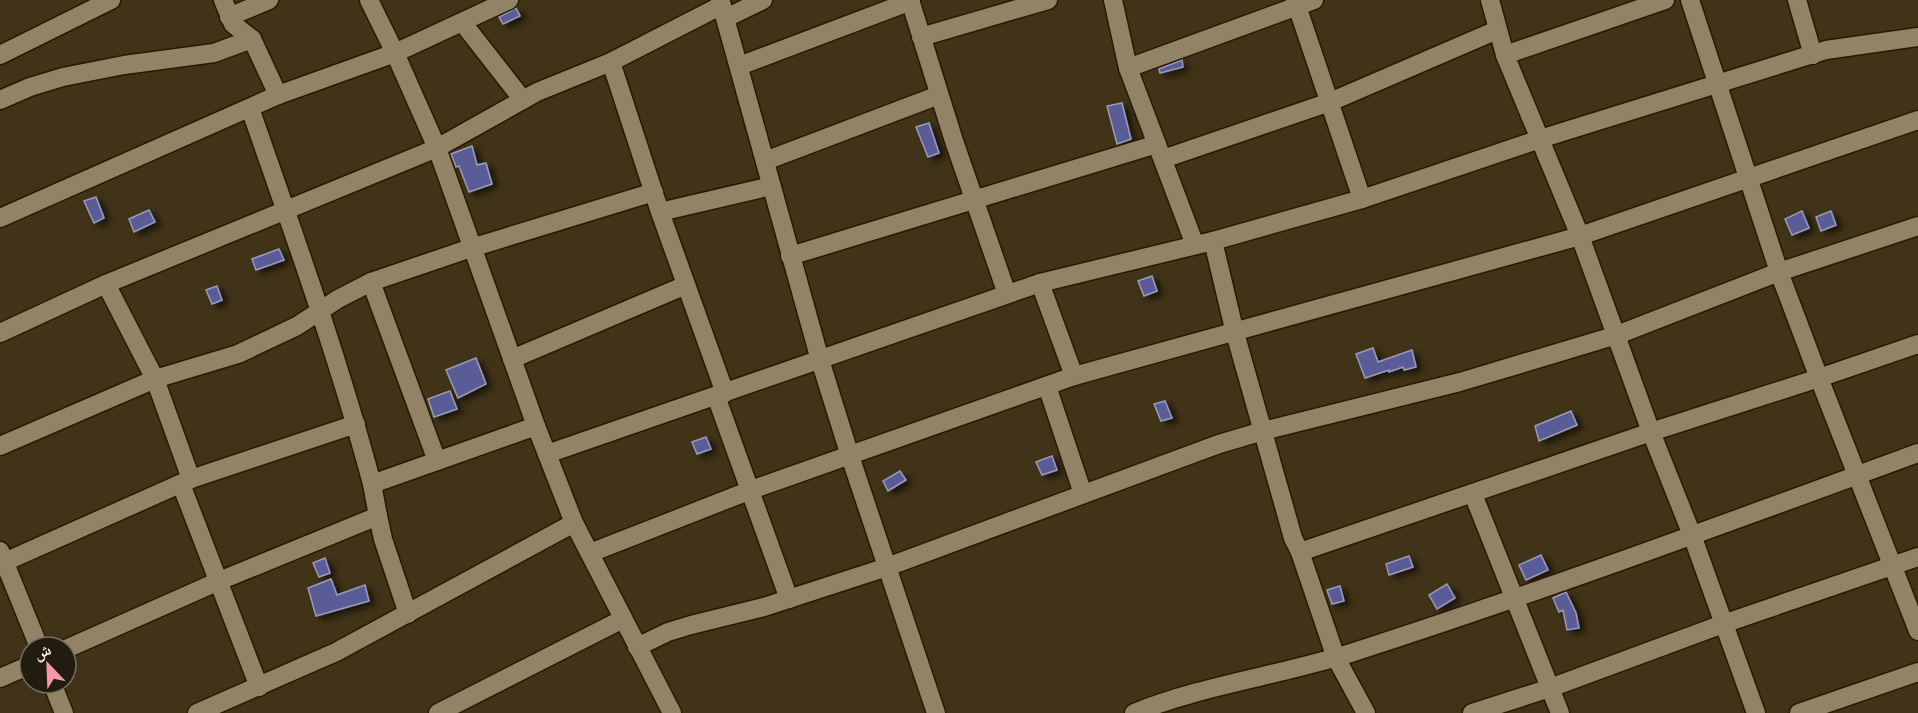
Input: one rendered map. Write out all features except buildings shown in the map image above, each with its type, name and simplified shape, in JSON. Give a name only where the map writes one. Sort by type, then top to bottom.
[{"type":"street","points":[[0,56],[111,0]]},
{"type":"street","points":[[269,0],[226,9],[241,32],[252,39],[278,95]]},
{"type":"street","points":[[369,0],[395,53],[436,148],[536,426],[574,523],[672,713]]},
{"type":"street","points":[[0,218],[278,95],[395,53],[509,0]]},
{"type":"street","points":[[0,333],[106,284],[436,148],[523,100],[611,62],[723,7],[763,0]]},
{"type":"street","points":[[739,66],[910,0],[939,95],[1007,294]]},
{"type":"street","points":[[921,38],[1048,0]]},
{"type":"street","points":[[1113,0],[1128,68],[1160,152],[1204,243],[1235,333],[1293,538],[1300,552],[1336,658],[1366,713]]},
{"type":"street","points":[[1490,0],[1505,55],[1580,236],[1756,713]]},
{"type":"street","points":[[1505,55],[1665,0]]},
{"type":"street","points":[[1690,0],[1779,272],[1918,631]]},
{"type":"street","points":[[1797,0],[1813,55]]},
{"type":"street","points":[[1128,68],[1302,2],[1330,102],[1362,199]]},
{"type":"street","points":[[723,7],[820,360],[936,713]]},
{"type":"street","points":[[462,22],[523,100]]},
{"type":"street","points":[[790,256],[974,199],[1160,152],[1330,102],[1497,30]]},
{"type":"street","points":[[547,454],[1007,294],[1362,199],[1540,139],[1826,50],[1918,37]]},
{"type":"street","points":[[0,100],[54,80],[124,65],[214,53],[252,39]]},
{"type":"street","points":[[611,62],[660,212],[687,285],[720,395],[789,599]]},
{"type":"street","points":[[765,161],[939,95]]},
{"type":"street","points":[[250,108],[320,311],[356,424],[372,484],[383,539],[408,614]]},
{"type":"street","points":[[590,553],[751,490],[1074,376],[1580,236],[1918,120]]},
{"type":"street","points":[[660,212],[771,186]]},
{"type":"street","points":[[0,446],[155,380],[238,354],[297,326],[346,294],[371,282],[471,248],[654,192]]},
{"type":"street","points":[[637,647],[691,624],[789,599],[887,567],[1220,444],[1263,431],[1460,382],[1617,335],[1779,272],[1918,226]]},
{"type":"street","points":[[371,282],[437,461]]},
{"type":"street","points":[[106,284],[155,380],[219,581],[259,687]]},
{"type":"street","points":[[1040,284],[1074,376]]},
{"type":"street","points":[[512,359],[687,285]]},
{"type":"street","points":[[1300,552],[1918,344]]},
{"type":"street","points":[[1047,386],[1083,494]]},
{"type":"street","points":[[34,635],[1,559],[186,482],[356,424]]},
{"type":"street","points":[[372,484],[536,426]]},
{"type":"street","points":[[1134,713],[1176,705],[1336,658],[1515,600],[1918,453]]},
{"type":"street","points":[[1473,494],[1560,713]]},
{"type":"street","points":[[78,644],[219,581],[378,516]]},
{"type":"street","points":[[197,713],[237,705],[259,687],[336,652],[574,523]]},
{"type":"street","points":[[1472,713],[1550,688],[1723,624],[1918,557]]},
{"type":"street","points":[[438,713],[623,619]]},
{"type":"street","points":[[0,678],[18,670]]},
{"type":"street","points":[[1799,713],[1918,672]]},
{"type":"street","points":[[57,695],[64,713]]}]
